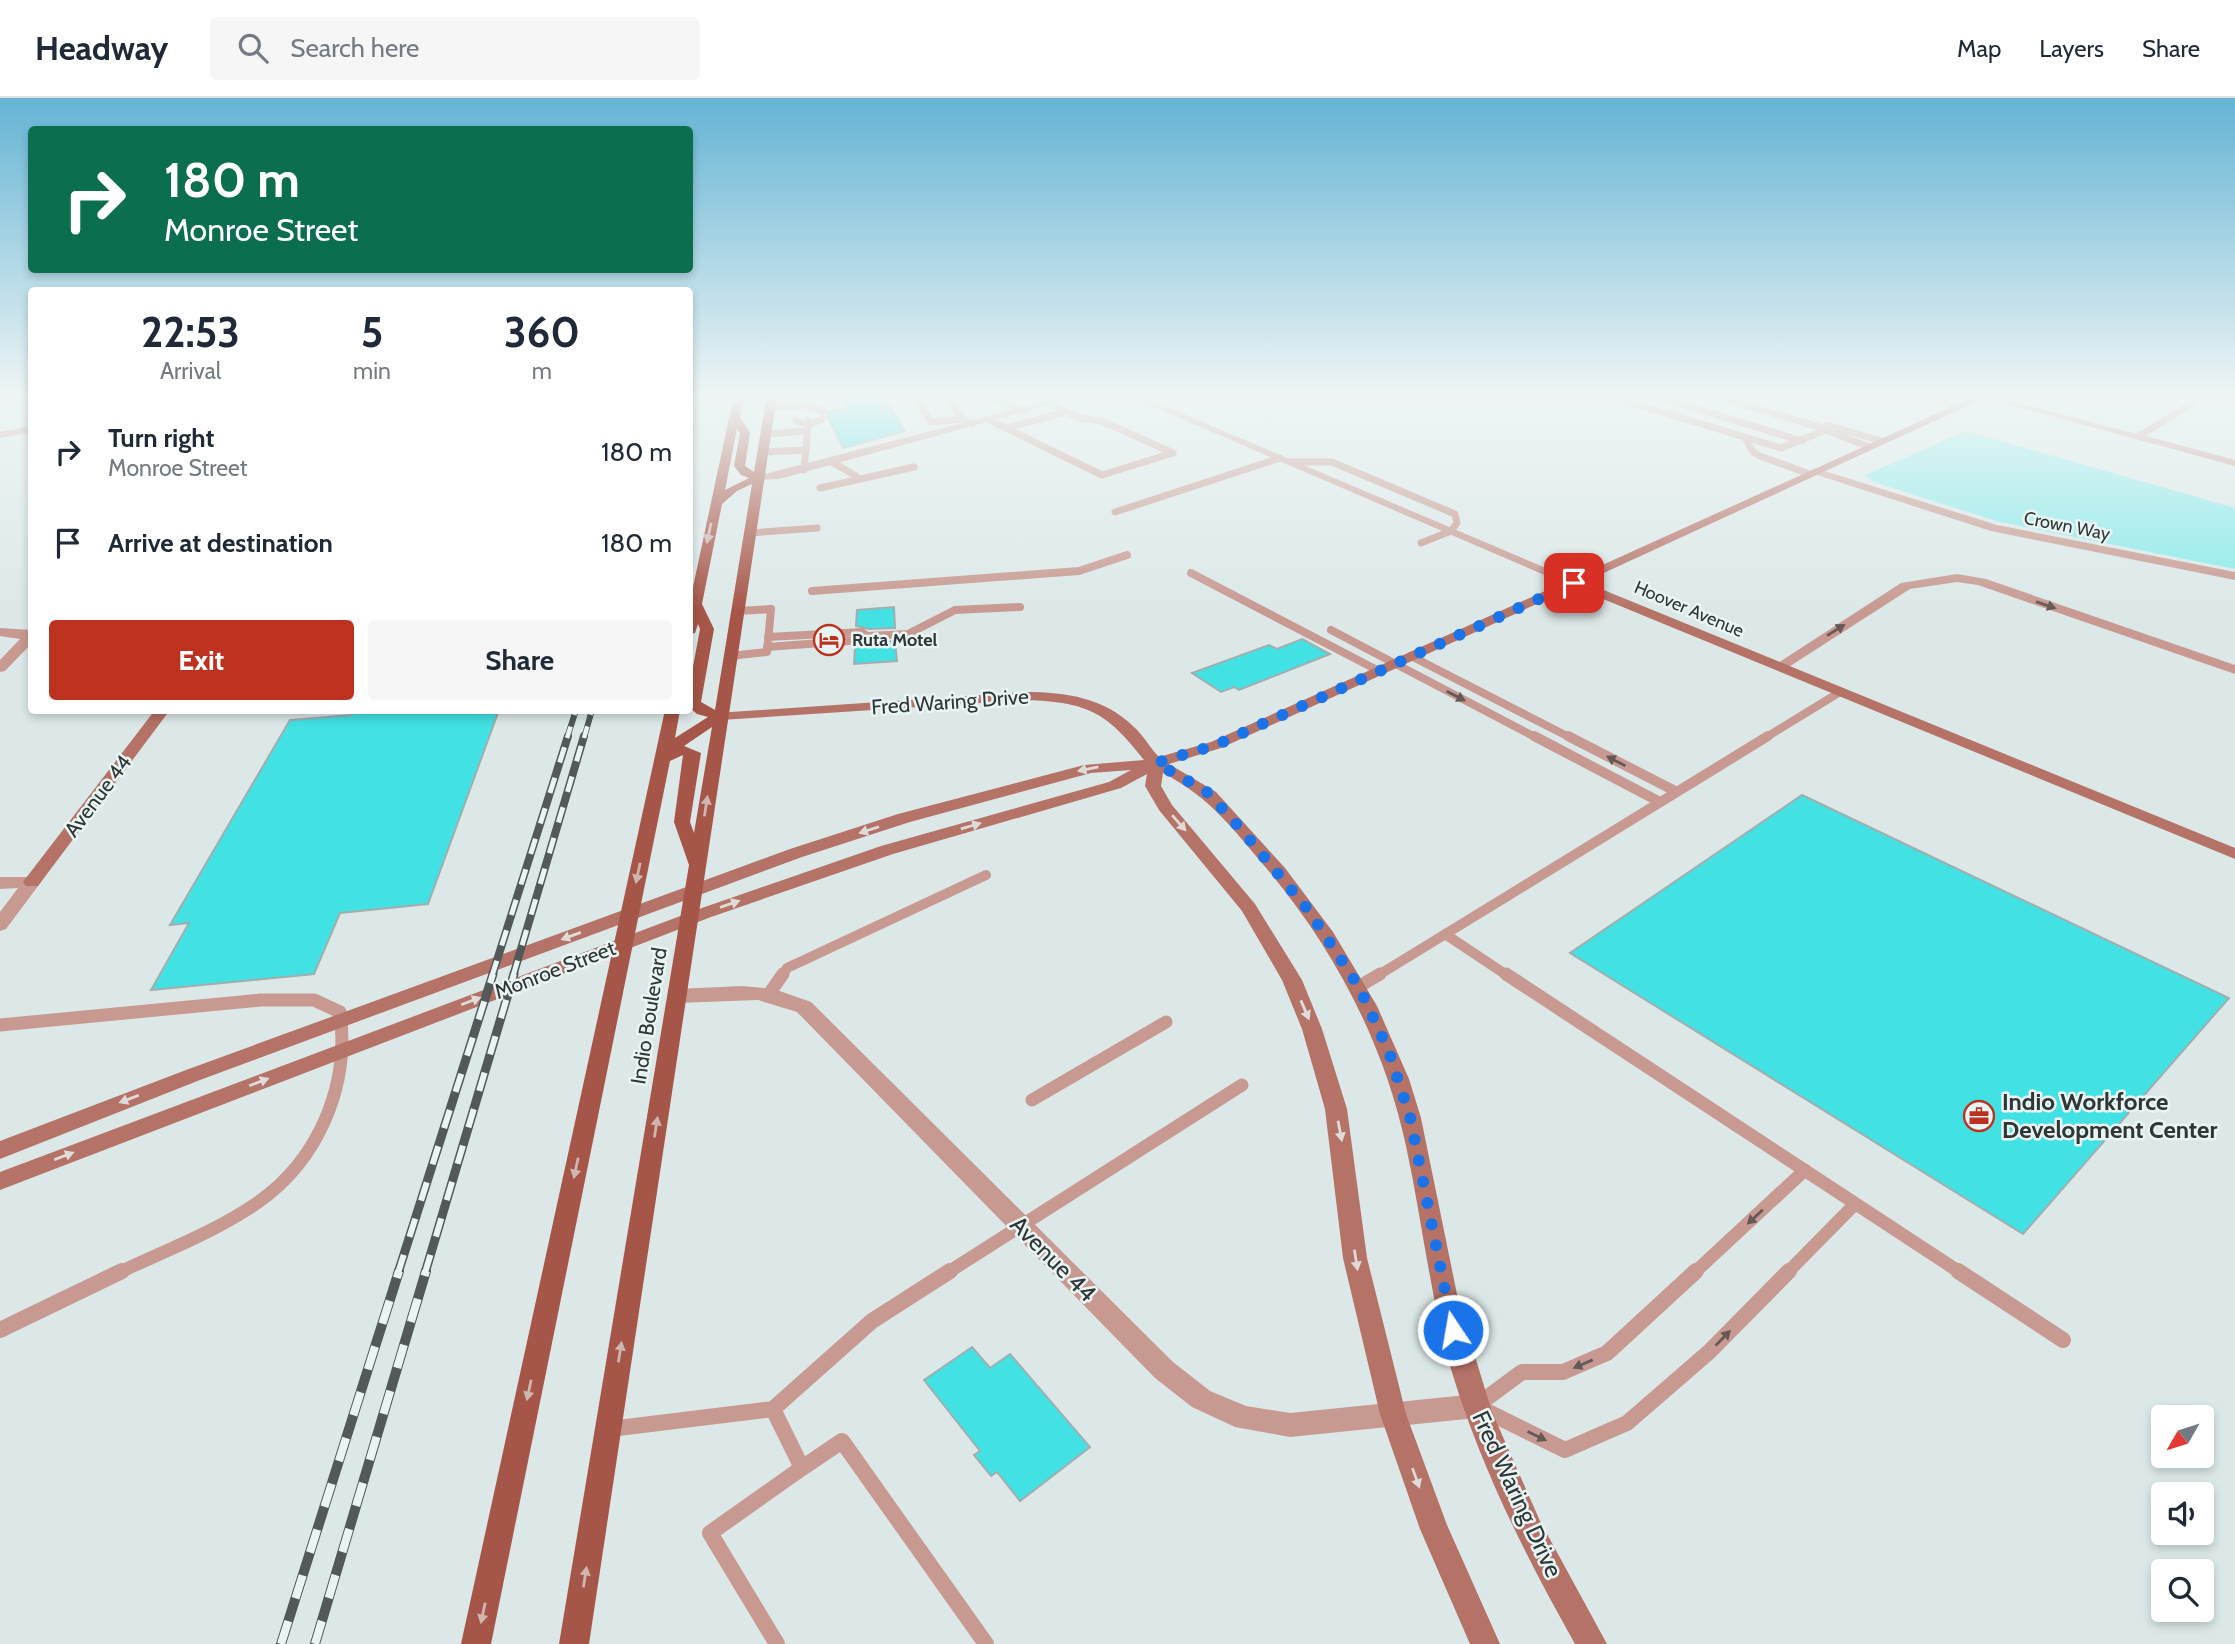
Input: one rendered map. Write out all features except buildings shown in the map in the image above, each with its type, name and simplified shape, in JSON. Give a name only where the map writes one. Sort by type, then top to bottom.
[{"type":"main road","points":[[693,614],[723,467]]},
{"type":"main road","points":[[740,467],[746,473],[759,477]]},
{"type":"main road","name":"Indio Boulevard","points":[[574,1644],[761,467]]},
{"type":"main road","name":"Monroe Street","points":[[0,1181],[812,875],[943,833],[1115,785],[1156,763],[1216,745],[1824,467]]},
{"type":"main road","points":[[716,503],[733,489],[759,477]]},
{"type":"main road","name":"Hoover Avenue","points":[[1574,583],[2235,854]]},
{"type":"main road","points":[[695,603],[707,629],[693,703],[702,712],[720,716]]},
{"type":"main road","name":"Fred Waring Drive","points":[[720,716],[1026,696],[1070,698],[1111,715],[1132,734],[1156,763],[1206,791],[1309,911],[1359,987],[1389,1052],[1410,1117],[1453,1330],[1476,1406],[1526,1524],[1592,1644]]},
{"type":"main road","name":"Avenue 44","points":[[32,882],[160,714]]},
{"type":"main road","name":"Indio Boulevard","points":[[476,1644],[672,714]]},
{"type":"main road","points":[[663,758],[687,735],[720,716]]},
{"type":"main road","points":[[663,758],[682,750],[693,753],[682,822],[697,866]]},
{"type":"main road","points":[[1156,763],[1153,786],[1165,807],[1249,908],[1292,981],[1312,1029],[1336,1109],[1355,1258],[1393,1414],[1434,1529],[1485,1644]]},
{"type":"main road","name":"Monroe Street","points":[[0,1150],[193,1075],[796,853],[904,818],[1090,768],[1156,763]]},
{"type":"street","points":[[759,477],[779,477],[814,467]]},
{"type":"street","name":"Hoover Avenue","points":[[1302,467],[1574,583]]},
{"type":"street","name":"Crown Way","points":[[1813,472],[2022,535],[2235,576]]},
{"type":"street","points":[[1779,667],[1906,586],[1957,578],[1981,582],[2235,670]]},
{"type":"street","points":[[0,632],[28,635]]},
{"type":"street","points":[[0,668],[28,638]]},
{"type":"street","points":[[0,883],[32,882]]},
{"type":"street","points":[[0,925],[32,882]]},
{"type":"street","name":"Avenue 44","points":[[677,996],[769,994],[788,998],[804,1007],[1164,1370],[1201,1399],[1244,1418],[1290,1425],[1476,1406]]},
{"type":"lane","points":[[841,467],[856,476]]},
{"type":"lane","points":[[820,488],[856,476],[890,474],[913,467]]},
{"type":"lane","points":[[1086,467],[1102,475],[1127,467]]},
{"type":"lane","points":[[1115,512],[1262,467]]},
{"type":"lane","points":[[1797,467],[1813,472]]},
{"type":"lane","points":[[750,533],[817,528]]},
{"type":"lane","points":[[1421,543],[1451,531]]},
{"type":"lane","points":[[812,591],[1079,571],[1126,555]]},
{"type":"lane","points":[[1191,573],[1379,671]]},
{"type":"lane","points":[[768,642],[862,640],[867,636],[908,634],[955,610],[1020,607]]},
{"type":"lane","points":[[730,656],[767,652],[771,609],[737,611]]},
{"type":"lane","points":[[1331,630],[1660,802]]},
{"type":"lane","points":[[1411,656],[1677,792]]},
{"type":"lane","points":[[1359,987],[1840,692]]},
{"type":"lane","points":[[769,994],[788,968],[986,875]]},
{"type":"lane","points":[[1446,934],[2063,1340]]},
{"type":"lane","points":[[0,1025],[261,1000],[314,1000],[340,1012],[345,1032],[336,1094],[310,1150],[270,1193],[212,1227],[0,1330]]},
{"type":"lane","points":[[1032,1100],[1166,1023]]},
{"type":"lane","points":[[608,1430],[773,1409],[872,1321],[1242,1085]]},
{"type":"lane","points":[[1805,1170],[1607,1353],[1563,1372],[1522,1372],[1476,1406],[1565,1450],[1627,1423],[1709,1352],[1856,1204]]},
{"type":"lane","points":[[773,1409],[802,1468]]},
{"type":"lane","points":[[777,1644],[710,1533],[842,1441],[986,1644]]},
{"type":"shaded area","points":[[1883,467],[2092,467],[2235,508],[2235,569],[2000,522],[1874,482],[1865,475]]},
{"type":"railway","points":[[567,738],[575,714]]},
{"type":"railway","points":[[584,738],[591,714]]},
{"type":"railway","points":[[492,976],[568,736]]},
{"type":"railway","points":[[513,976],[584,736]]},
{"type":"railway","points":[[398,1273],[493,974]]},
{"type":"railway","points":[[425,1273],[514,974]]},
{"type":"railway","points":[[281,1644],[399,1271]]},
{"type":"railway","points":[[315,1644],[426,1271]]},
{"type":"place","name":"Ruta Motel","points":[[829,640]]},
{"type":"place","name":"Indio Workforce Development Center","points":[[1979,1116]]},
{"type":"route","points":[[1453,1330],[1410,1117],[1389,1052],[1359,987],[1309,911],[1240,828],[1206,791],[1156,763],[1216,745],[1574,583]]}]
